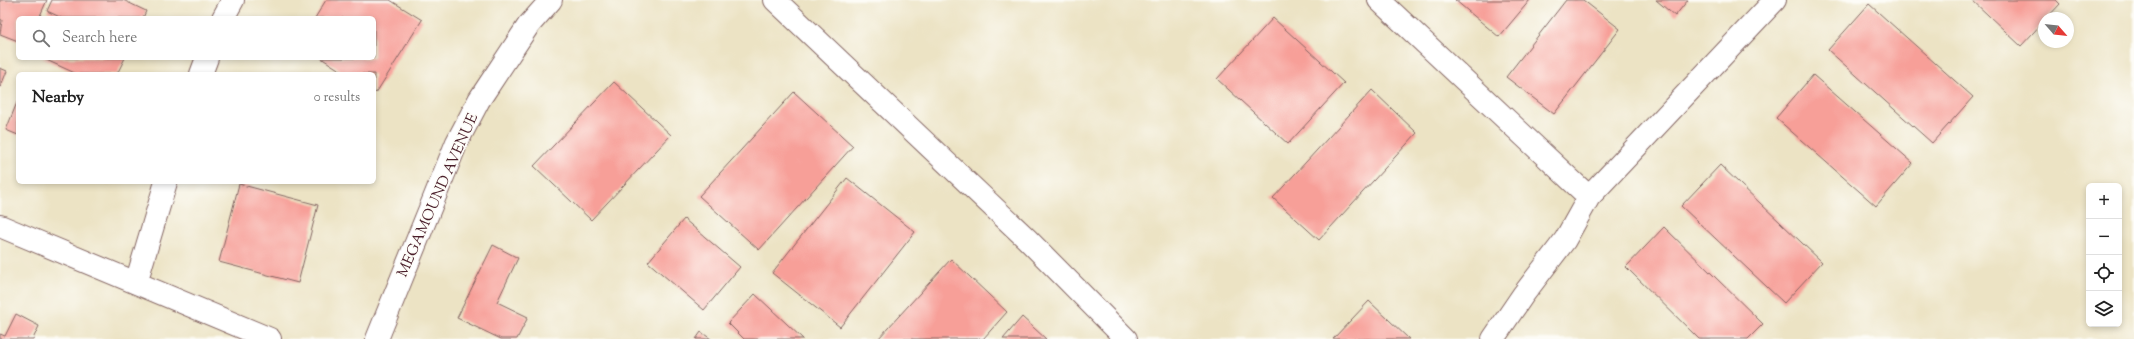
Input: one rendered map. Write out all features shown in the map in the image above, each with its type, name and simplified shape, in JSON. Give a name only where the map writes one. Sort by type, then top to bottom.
[{"type":"street","points":[[224,16],[233,0]]},
{"type":"street","name":"MEGAMOUND AVENUE","points":[[377,339],[406,264],[457,142],[479,100],[528,26],[551,0]]},
{"type":"street","points":[[775,0],[1027,239],[1126,339]]},
{"type":"street","points":[[1379,0],[1589,196]]},
{"type":"street","points":[[1493,339],[1523,295],[1565,240],[1589,196],[1775,0]]},
{"type":"street","points":[[202,72],[206,60]]},
{"type":"street","points":[[136,283],[165,184]]},
{"type":"street","points":[[0,226],[270,339]]},
{"type":"building","points":[[0,0],[47,0],[40,16],[16,16],[16,40],[0,34],[2,20],[0,19]]},
{"type":"building","points":[[52,0],[123,0],[146,11],[144,16],[58,16],[47,11]]},
{"type":"building","points":[[326,0],[390,0],[422,20],[376,93],[376,72],[343,72],[324,60],[376,60],[376,16],[316,16]]},
{"type":"building","points":[[1455,0],[1530,0],[1499,37]]},
{"type":"building","points":[[1566,0],[1583,0],[1620,29],[1554,114],[1506,77]]},
{"type":"building","points":[[1656,0],[1688,0],[1675,16]]},
{"type":"building","points":[[1972,0],[2056,0],[2060,4],[2053,12],[2038,12],[2038,28],[2021,46]]},
{"type":"building","points":[[1869,4],[1973,97],[1932,143],[1828,50]]},
{"type":"building","points":[[1273,18],[1344,83],[1288,144],[1217,79]]},
{"type":"building","points":[[46,60],[124,60],[118,72],[73,72]]},
{"type":"building","points":[[0,68],[7,71],[0,88]]},
{"type":"building","points":[[1813,75],[1913,163],[1876,206],[1776,118]]},
{"type":"building","points":[[614,82],[671,135],[591,220],[534,166]]},
{"type":"building","points":[[1372,90],[1417,133],[1319,240],[1273,198]]},
{"type":"building","points":[[794,92],[853,146],[759,250],[699,196]]},
{"type":"building","points":[[16,105],[16,134],[6,130]]},
{"type":"building","points":[[1720,165],[1822,262],[1784,303],[1681,206]]},
{"type":"building","points":[[847,178],[915,232],[840,327],[772,273]]},
{"type":"building","points":[[239,184],[318,205],[298,283],[219,262]]},
{"type":"building","points":[[684,219],[740,267],[704,310],[648,262]]},
{"type":"building","points":[[1664,227],[1763,324],[1748,339],[1699,339],[1626,267]]},
{"type":"building","points":[[493,245],[518,258],[497,302],[528,317],[517,339],[501,339],[457,318]]},
{"type":"building","points":[[951,259],[1007,312],[983,339],[878,339]]},
{"type":"building","points":[[755,294],[803,339],[744,339],[728,323]]},
{"type":"building","points":[[1369,301],[1409,339],[1333,339]]},
{"type":"building","points":[[16,314],[39,326],[33,339],[0,339],[0,334],[5,336]]},
{"type":"building","points":[[1022,317],[1046,339],[1003,339]]},
{"type":"building","points":[[701,332],[711,339],[696,339]]}]
